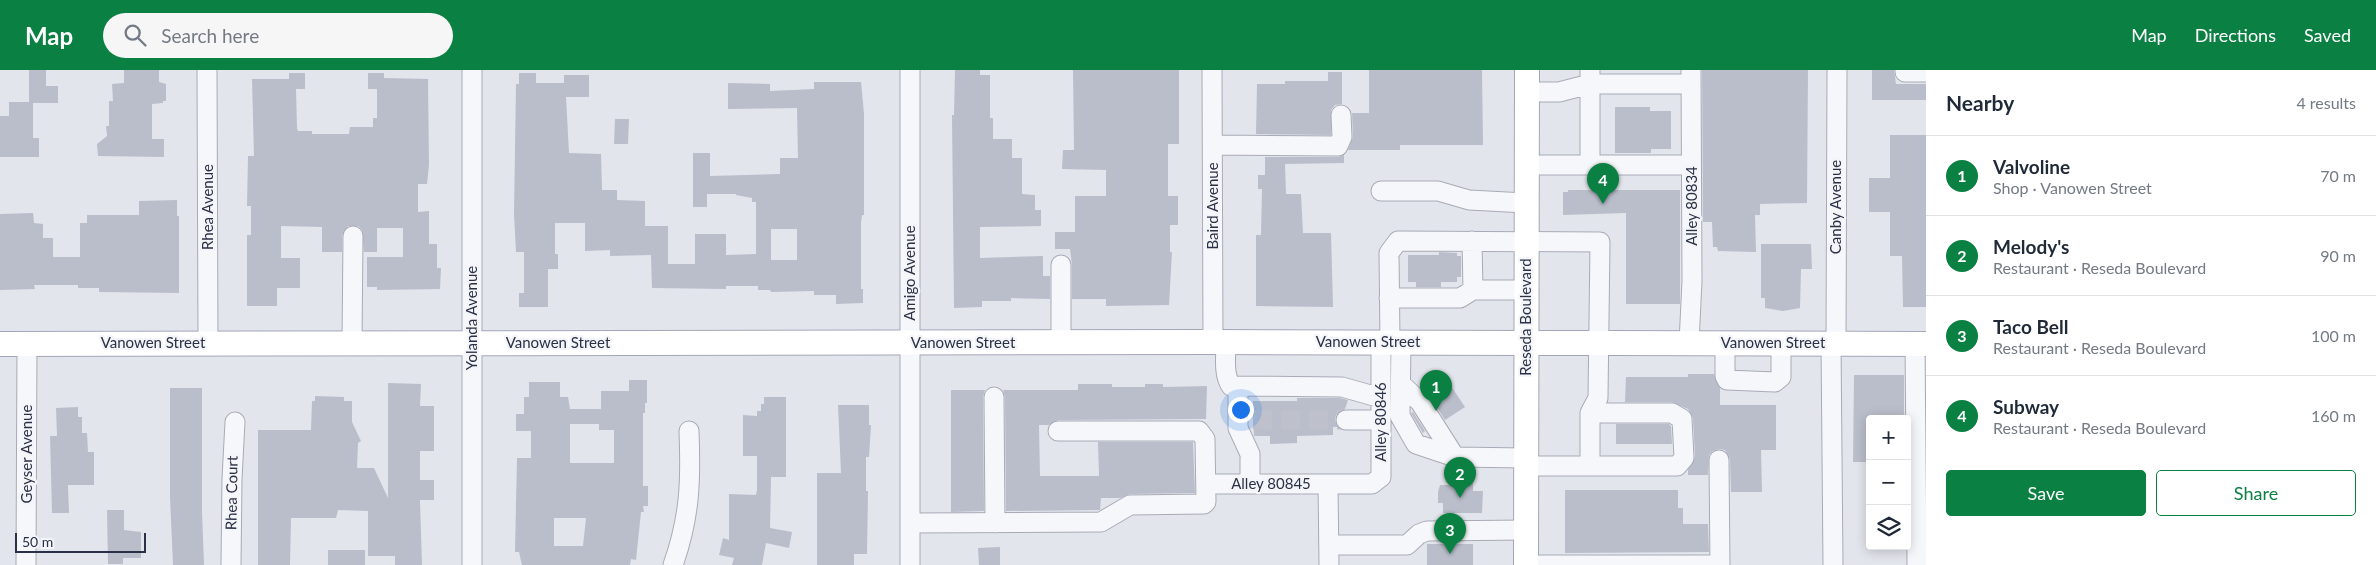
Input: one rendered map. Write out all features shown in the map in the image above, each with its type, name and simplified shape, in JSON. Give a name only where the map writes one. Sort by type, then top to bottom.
[{"type":"main road","name":"Reseda Boulevard","points":[[1526,565],[1527,81]]},
{"type":"main road","name":"Vanowen Street","points":[[0,344],[1391,342],[1921,344]]},
{"type":"street","name":"Rhea Avenue","points":[[207,70],[208,343]]},
{"type":"street","name":"Yolanda Avenue","points":[[472,70],[472,565]]},
{"type":"street","name":"Amigo Avenue","points":[[910,70],[910,565]]},
{"type":"street","name":"Baird Avenue","points":[[1212,70],[1220,342],[1228,381],[1231,386],[1238,387]]},
{"type":"street","name":"Canby Avenue","points":[[1833,565],[1836,70]]},
{"type":"street","points":[[1905,70],[1905,72],[1926,72]]},
{"type":"street","points":[[1590,77],[1590,165]]},
{"type":"street","points":[[1527,81],[1559,92],[1590,77],[1685,77]]},
{"type":"street","name":"Alley 80834","points":[[1685,77],[1692,165],[1692,282],[1689,343]]},
{"type":"street","points":[[1213,144],[1338,146],[1342,137],[1341,115]]},
{"type":"street","points":[[1526,165],[1692,165]]},
{"type":"street","points":[[1381,191],[1438,191],[1469,200],[1526,203]]},
{"type":"street","points":[[352,343],[353,236]]},
{"type":"street","points":[[1590,413],[1672,413],[1682,419],[1684,425],[1684,458],[1677,466],[1590,466],[1455,457],[1416,444],[1400,416],[1401,384],[1391,342],[1389,253],[1398,241],[1526,240],[1600,242],[1598,398],[1590,413],[1590,466]]},
{"type":"street","points":[[1472,241],[1473,290]]},
{"type":"street","points":[[1061,266],[1061,342]]},
{"type":"street","points":[[1389,298],[1460,298],[1473,290],[1526,290]]},
{"type":"street","name":"Alley 80846","points":[[1328,484],[1372,484],[1381,477],[1381,398],[1391,342]]},
{"type":"street","points":[[1724,343],[1725,376],[1727,380],[1775,382],[1781,376],[1781,343]]},
{"type":"street","name":"Geyser Avenue","points":[[26,565],[27,344]]},
{"type":"street","points":[[1917,565],[1921,344]]},
{"type":"street","points":[[1401,384],[1420,402],[1455,457]]},
{"type":"street","points":[[1250,484],[1250,454],[1238,428],[1245,420],[1238,387],[1342,387],[1381,398]]},
{"type":"street","points":[[994,396],[995,523]]},
{"type":"street","points":[[1346,420],[1381,420]]},
{"type":"street","name":"Rhea Court","points":[[232,565],[232,451],[235,422]]},
{"type":"street","points":[[673,565],[684,534],[689,496],[689,431]]},
{"type":"street","points":[[910,523],[1101,522],[1130,505],[1204,504],[1206,502],[1210,484],[1205,439],[1198,431],[1058,431]]},
{"type":"street","points":[[1526,565],[1720,565],[1719,460]]},
{"type":"street","name":"Alley 80845","points":[[1210,484],[1328,484]]},
{"type":"street","points":[[1328,484],[1329,565]]},
{"type":"street","points":[[1329,545],[1407,545],[1418,534],[1427,531],[1526,530]]},
{"type":"building","points":[[29,70],[46,70],[46,86],[58,86],[58,103],[33,103],[33,138],[39,138],[39,157],[0,157],[0,116],[9,116],[9,102],[29,102]]},
{"type":"building","points":[[124,70],[159,70],[159,82],[166,84],[166,101],[152,104],[152,139],[164,139],[164,157],[98,156],[97,144],[107,136],[106,126],[109,126],[109,101],[113,101],[112,84],[124,83]]},
{"type":"building","points":[[955,70],[980,70],[980,75],[990,75],[990,118],[993,118],[993,139],[1012,139],[1012,158],[1022,158],[1022,194],[1035,195],[1035,210],[1041,210],[1041,226],[980,227],[980,258],[1043,256],[1043,276],[1050,276],[1050,299],[1011,298],[1011,301],[982,301],[982,307],[954,308],[952,115],[954,115]]},
{"type":"building","points":[[1073,70],[1179,70],[1179,144],[1168,144],[1168,196],[1178,196],[1178,225],[1170,225],[1170,252],[1172,252],[1169,305],[1106,306],[1106,299],[1072,299],[1070,249],[1055,249],[1055,232],[1075,232],[1075,196],[1106,196],[1106,170],[1062,169],[1063,150],[1074,150]]},
{"type":"building","points":[[1369,70],[1482,70],[1483,145],[1400,145],[1400,150],[1348,150],[1353,137],[1352,113],[1369,113]]},
{"type":"building","points":[[1702,70],[1808,70],[1807,203],[1760,204],[1760,215],[1755,215],[1756,252],[1718,251],[1717,247],[1713,247],[1712,222],[1703,222]]},
{"type":"building","points":[[1872,70],[1894,70],[1896,84],[1926,84],[1926,100],[1872,100]]},
{"type":"building","points":[[1328,72],[1342,72],[1342,104],[1335,105],[1331,110],[1331,135],[1256,134],[1257,84],[1285,84],[1285,81],[1328,81]]},
{"type":"building","points":[[289,73],[305,73],[305,89],[296,89],[297,128],[298,131],[312,131],[312,134],[349,134],[350,127],[373,127],[373,118],[377,118],[377,89],[368,89],[368,73],[384,73],[384,78],[428,79],[429,165],[427,184],[418,184],[418,212],[429,211],[429,244],[437,244],[437,268],[441,268],[440,289],[377,290],[377,287],[367,287],[367,257],[403,257],[403,228],[377,228],[377,252],[364,252],[362,230],[358,226],[348,226],[342,235],[342,252],[322,252],[322,227],[281,226],[281,258],[300,258],[300,288],[277,288],[277,306],[247,306],[247,235],[251,235],[251,206],[247,206],[248,156],[254,156],[252,79],[289,79]]},
{"type":"building","points":[[519,73],[536,73],[536,83],[564,83],[564,75],[589,75],[589,97],[566,97],[569,153],[601,154],[602,190],[617,190],[617,200],[645,201],[645,226],[668,226],[668,264],[695,264],[695,234],[726,234],[726,255],[756,254],[756,202],[752,202],[752,198],[736,194],[707,194],[707,207],[693,207],[693,153],[710,153],[710,176],[780,174],[780,158],[798,158],[797,108],[728,109],[728,83],[770,84],[770,91],[814,89],[814,82],[861,82],[864,114],[864,215],[862,215],[861,223],[861,289],[863,289],[863,303],[836,304],[836,295],[814,295],[814,291],[771,292],[770,290],[758,290],[758,286],[726,286],[726,289],[652,288],[651,255],[610,256],[610,250],[585,251],[585,223],[555,223],[555,254],[558,254],[558,269],[548,269],[548,307],[519,307],[519,293],[524,293],[524,252],[516,252],[514,214],[516,84],[519,84]],"holes":[[[771,229],[797,229],[797,260],[771,260]]]},
{"type":"building","points":[[1615,107],[1650,107],[1650,111],[1671,111],[1671,149],[1651,149],[1651,153],[1615,153]]},
{"type":"building","points":[[615,119],[629,119],[628,144],[614,144]]},
{"type":"building","points":[[1890,135],[1926,135],[1926,307],[1903,307],[1902,256],[1890,256],[1890,212],[1869,212],[1869,178],[1890,178]]},
{"type":"building","points":[[1344,155],[1344,163],[1285,164],[1286,194],[1301,194],[1303,233],[1331,233],[1333,307],[1256,306],[1256,235],[1261,235],[1262,189],[1258,189],[1258,175],[1265,175],[1265,157],[1338,157]]},
{"type":"building","points":[[1568,190],[1680,190],[1680,304],[1626,304],[1626,213],[1563,215],[1563,192],[1568,192]]},
{"type":"building","points":[[177,200],[177,216],[179,216],[179,293],[99,292],[99,288],[78,288],[78,285],[34,285],[35,289],[0,290],[0,214],[33,213],[34,223],[43,224],[43,238],[53,238],[53,257],[80,257],[80,223],[87,223],[87,215],[139,215],[139,201]]},
{"type":"building","points":[[1761,244],[1811,244],[1812,269],[1801,269],[1800,308],[1783,311],[1765,308],[1765,298],[1761,298]]},
{"type":"building","points":[[1439,252],[1457,253],[1457,256],[1461,256],[1461,277],[1457,277],[1457,282],[1441,282],[1441,287],[1416,287],[1416,282],[1408,282],[1408,255],[1439,255]]},
{"type":"building","points":[[1688,374],[1714,374],[1720,388],[1720,405],[1776,405],[1776,450],[1761,450],[1762,492],[1731,492],[1730,459],[1725,450],[1719,449],[1709,455],[1708,475],[1688,475],[1688,470],[1695,457],[1693,418],[1688,409],[1672,402],[1625,402],[1626,377],[1688,377]]},
{"type":"building","points":[[1854,375],[1904,375],[1904,415],[1866,415],[1866,462],[1853,462]]},
{"type":"building","points":[[629,380],[647,380],[647,403],[645,403],[645,413],[643,413],[643,486],[648,486],[648,506],[643,506],[644,512],[641,512],[636,560],[631,559],[630,565],[522,565],[519,552],[515,552],[517,458],[531,458],[531,431],[516,431],[516,414],[524,414],[524,397],[529,397],[529,382],[560,382],[560,397],[568,397],[570,409],[601,409],[601,391],[629,391]],"holes":[[[570,424],[599,424],[599,430],[614,430],[614,463],[570,463]],[[554,518],[586,518],[583,546],[554,546]]]},
{"type":"building","points":[[388,383],[421,384],[420,406],[434,406],[434,451],[420,451],[420,480],[434,480],[434,500],[420,500],[422,565],[395,565],[395,556],[368,556],[368,511],[338,510],[336,518],[291,518],[290,565],[258,565],[258,430],[311,430],[312,401],[315,401],[315,396],[344,397],[344,401],[352,401],[352,422],[361,441],[358,443],[357,468],[374,468],[388,498]]},
{"type":"building","points":[[1078,384],[1112,384],[1112,387],[1145,387],[1145,384],[1163,384],[1163,387],[1207,386],[1206,419],[1058,420],[1049,425],[1039,425],[1040,476],[1099,476],[1098,442],[1193,442],[1195,493],[1130,494],[1120,498],[1101,498],[1100,510],[1006,511],[1005,397],[1003,390],[1078,390]]},
{"type":"building","points":[[1451,386],[1465,407],[1445,420],[1432,400]]},
{"type":"building","points":[[170,388],[202,388],[204,565],[173,565],[170,497]]},
{"type":"building","points":[[951,390],[985,390],[983,397],[984,511],[951,512]]},
{"type":"building","points":[[764,397],[786,397],[786,477],[771,477],[770,528],[792,532],[789,548],[766,543],[762,565],[732,565],[734,558],[719,555],[723,538],[729,540],[729,494],[756,495],[757,490],[757,456],[743,456],[743,415],[757,416],[757,411],[761,411],[761,404],[764,404]]},
{"type":"building","points":[[1297,398],[1340,398],[1348,400],[1345,409],[1336,415],[1335,420],[1338,427],[1333,427],[1333,435],[1297,436],[1297,443],[1270,444],[1270,436],[1254,436],[1253,401],[1297,401]]},
{"type":"building","points":[[838,405],[869,405],[869,425],[871,425],[869,457],[866,457],[866,491],[868,491],[867,554],[854,554],[854,565],[817,565],[817,473],[841,473]]},
{"type":"building","points":[[78,407],[78,417],[82,417],[82,433],[87,433],[88,452],[94,452],[94,485],[68,485],[69,513],[52,513],[50,436],[57,436],[56,408]]},
{"type":"building","points":[[1413,412],[1425,431],[1423,433],[1411,413]]},
{"type":"building","points":[[1616,424],[1669,424],[1671,426],[1672,444],[1616,444]]},
{"type":"building","points":[[1453,479],[1473,479],[1473,491],[1483,491],[1482,513],[1443,513],[1443,503],[1438,503],[1440,485],[1453,485]]},
{"type":"building","points":[[1565,490],[1678,490],[1678,508],[1683,508],[1683,524],[1708,524],[1709,552],[1565,553]]},
{"type":"building","points":[[107,510],[124,510],[124,530],[141,532],[141,558],[123,558],[123,564],[108,564]]},
{"type":"building","points":[[1427,544],[1473,544],[1473,565],[1427,565]]},
{"type":"building","points":[[1000,547],[1000,565],[979,565],[978,548]]},
{"type":"building","points":[[328,550],[365,550],[365,565],[328,565]]},
{"type":"tunnel","points":[[1253,420],[1346,420]]},
{"type":"place","name":"Subway","points":[[1603,204]]},
{"type":"place","name":"Valvoline","points":[[1436,411]]},
{"type":"place","name":"Melody's","points":[[1460,498]]},
{"type":"place","name":"Taco Bell","points":[[1450,554]]}]
